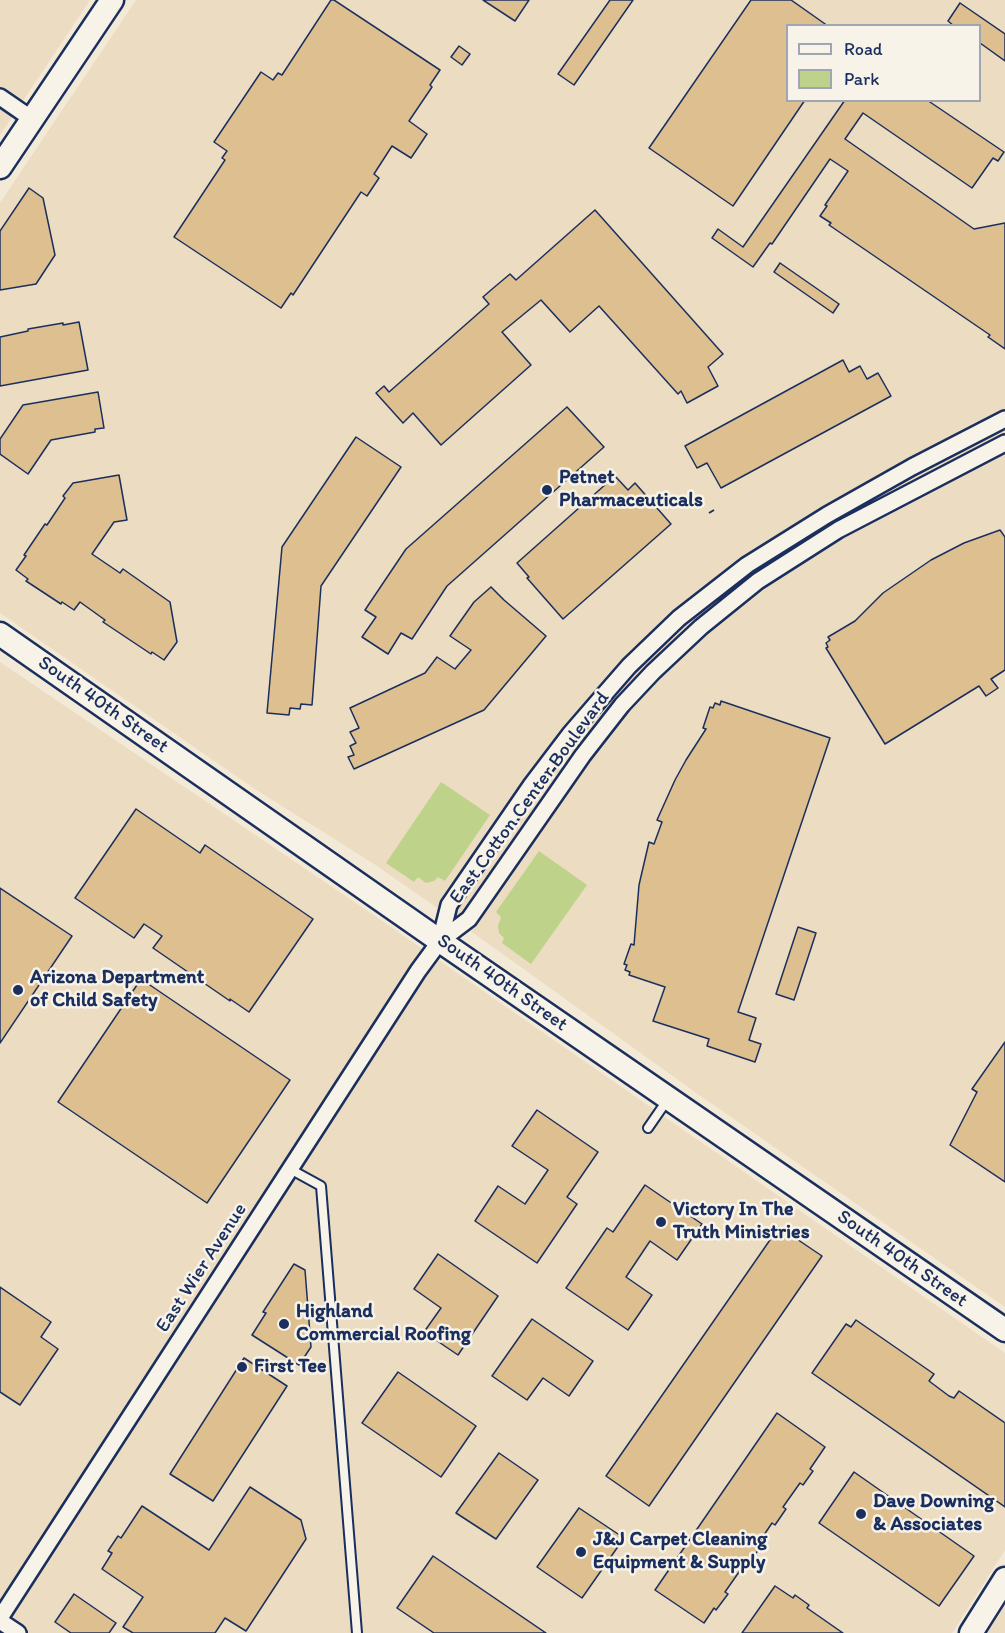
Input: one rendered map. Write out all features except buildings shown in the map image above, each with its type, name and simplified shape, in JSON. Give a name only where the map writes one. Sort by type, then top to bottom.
[{"type":"main road","points":[[0,167],[112,0]]},
{"type":"main road","name":"South 40th Street","points":[[0,634],[440,941],[1005,1330]]},
{"type":"main road","points":[[970,1633],[1005,1579]]},
{"type":"street","points":[[0,97],[32,119]]},
{"type":"street","name":"East Cotton Center Boulevard","points":[[440,941],[449,905],[532,784],[570,734],[629,666],[679,618],[747,565],[827,515],[912,467],[1005,419]]},
{"type":"street","name":"East Cotton Center Boulevard","points":[[440,941],[469,919],[583,754],[622,705],[701,627],[758,581],[838,530],[1005,443]]},
{"type":"street","name":"East Wier Avenue","points":[[0,1620],[418,971],[440,941]]},
{"type":"street","points":[[0,1620],[18,1633]]},
{"type":"lane","points":[[648,1128],[669,1098]]},
{"type":"lane","points":[[290,1169],[321,1186],[357,1633]]},
{"type":"path","points":[[709,513],[714,510]]},
{"type":"shaded area","points":[[0,0],[90,0],[0,135]]},
{"type":"shaded area","points":[[136,0],[1005,0],[1005,1307],[695,1092],[374,864],[255,789],[0,613],[0,203]]},
{"type":"shaded area","points":[[0,662],[372,914],[1005,1353],[1005,1550],[952,1633],[0,1633]]},
{"type":"shaded area","points":[[1005,1600],[1005,1633],[983,1633]]},
{"type":"green space","points":[[441,782],[490,815],[445,881],[438,877],[426,883],[418,877],[414,882],[386,863]]},
{"type":"green space","points":[[539,851],[587,885],[531,964],[502,943],[504,938],[499,933],[498,926],[501,917],[496,912]]},
{"type":"place","name":"Petnet Pharmaceuticals","points":[[547,490]]},
{"type":"place","name":"Arizona Department of Child Safety","points":[[18,990]]},
{"type":"place","name":"Victory In The Truth Ministries","points":[[661,1222]]},
{"type":"place","name":"Highland Commercial Roofing","points":[[284,1324]]},
{"type":"place","name":"First Tee","points":[[242,1367]]},
{"type":"place","name":"Dave Downing & Associates","points":[[861,1514]]},
{"type":"place","name":"J&J Carpet Cleaning Equipment & Supply","points":[[581,1552]]}]
